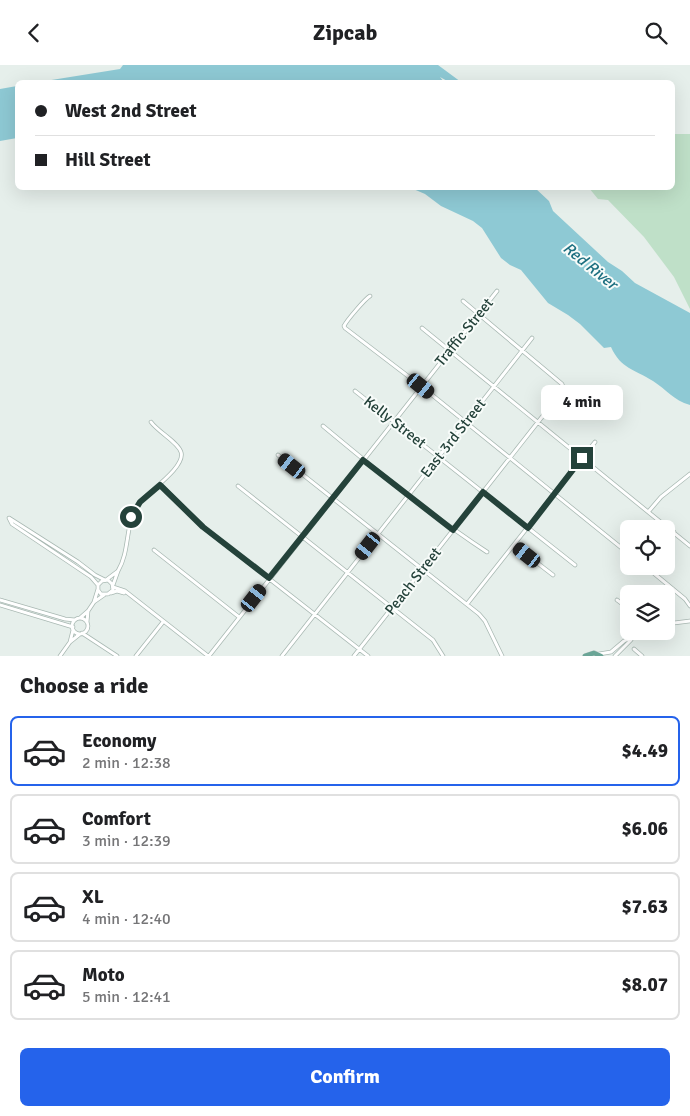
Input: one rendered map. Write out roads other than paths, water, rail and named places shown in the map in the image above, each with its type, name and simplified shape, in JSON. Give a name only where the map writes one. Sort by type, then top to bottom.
[{"type":"main road","points":[[578,656],[600,655]]},
{"type":"street","name":"Traffic Street","points":[[208,656],[497,291]]},
{"type":"street","points":[[370,296],[346,322],[344,327],[421,386],[620,547]]},
{"type":"street","points":[[463,301],[522,350]]},
{"type":"street","points":[[422,328],[660,520]]},
{"type":"street","name":"East 3rd Street","points":[[283,655],[532,338]]},
{"type":"street","name":"Peach Street","points":[[354,656],[564,389],[562,384],[522,350]]},
{"type":"street","name":"Kelly Street","points":[[355,391],[575,565]]},
{"type":"street","points":[[110,593],[125,555],[129,525],[134,511],[144,497],[160,485],[177,466],[181,458],[182,453],[179,448],[158,430],[152,422]]},
{"type":"street","points":[[323,426],[363,460],[453,530],[487,552]]},
{"type":"street","points":[[467,604],[595,442]]},
{"type":"street","points":[[278,455],[467,604],[485,621],[502,656]]},
{"type":"street","points":[[649,511],[661,497],[690,474]]},
{"type":"street","points":[[160,485],[203,527],[368,656]]},
{"type":"street","points":[[238,486],[433,640],[443,656]]},
{"type":"street","points":[[104,595],[80,569],[12,525],[8,518],[78,562],[95,575],[125,591],[208,656]]},
{"type":"street","points":[[675,533],[690,546]]},
{"type":"street","points":[[514,545],[553,575]]},
{"type":"street","points":[[154,551],[239,617]]},
{"type":"street","points":[[0,600],[65,619],[75,620],[88,611],[94,602],[100,582],[118,571]]},
{"type":"street","points":[[656,575],[690,605]]},
{"type":"street","points":[[94,602],[104,595],[120,591],[129,595]]},
{"type":"street","points":[[0,605],[73,628],[117,656]]},
{"type":"street","points":[[60,656],[70,642],[87,625],[88,611]]},
{"type":"street","points":[[80,618],[84,619],[94,640]]},
{"type":"street","points":[[70,642],[75,620]]},
{"type":"street","points":[[675,624],[690,621]]},
{"type":"street","points":[[136,656],[163,622]]},
{"type":"street","points":[[600,655],[610,652],[629,640]]},
{"type":"street","points":[[616,656],[630,640]]},
{"type":"street","points":[[634,649],[642,656]]},
{"type":"street","points":[[110,652],[112,656]]},
{"type":"street","points":[[283,655],[288,656]]},
{"type":"water","points":[[123,65],[438,65],[458,80],[445,80],[440,77],[442,80],[51,80],[120,69]]},
{"type":"water","points":[[15,86],[15,138],[0,141],[0,89]]},
{"type":"water","name":"Red River","points":[[416,190],[537,190],[549,201],[553,211],[608,262],[635,283],[690,313],[690,405],[670,395],[653,381],[629,368],[619,360],[611,347],[604,348],[580,324],[548,303],[521,270],[501,258],[482,228],[473,221],[441,206],[425,194]]}]
